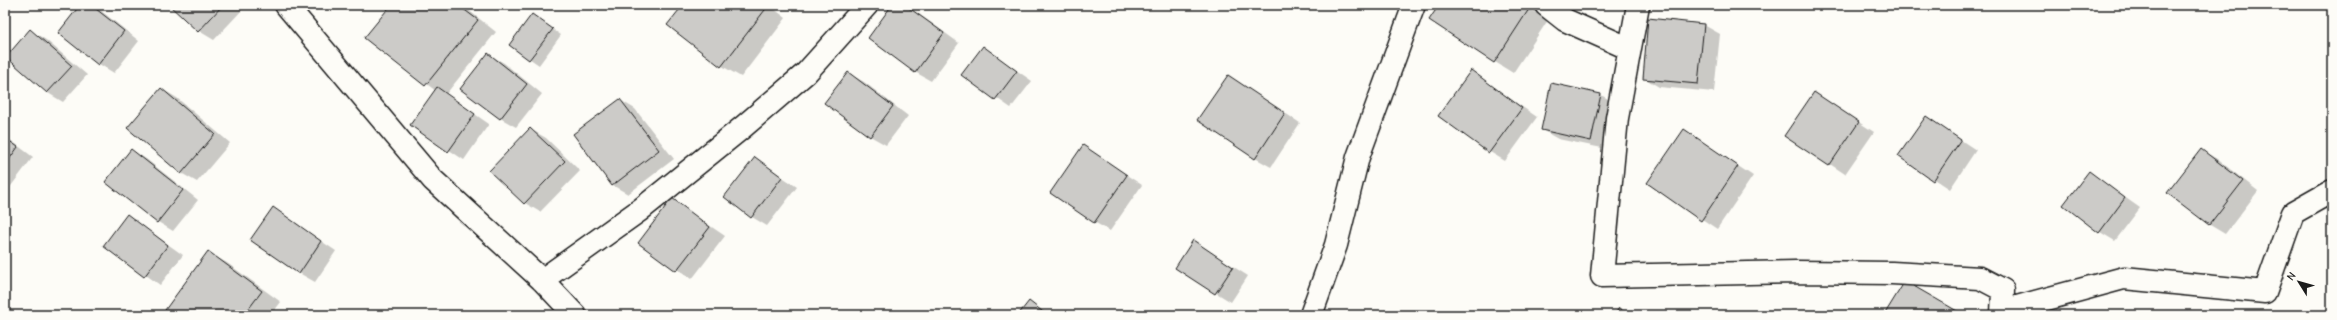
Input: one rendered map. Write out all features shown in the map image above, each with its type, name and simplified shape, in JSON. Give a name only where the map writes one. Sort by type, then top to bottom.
[{"type":"street","points":[[286,5],[433,180],[542,280],[575,315]]},
{"type":"street","points":[[542,280],[640,210],[744,127],[806,73],[867,5]]},
{"type":"street","points":[[1311,315],[1336,245],[1358,157],[1414,5]]},
{"type":"street","points":[[1546,5],[1565,20],[1630,49]]},
{"type":"street","points":[[1638,5],[1616,118],[1602,276],[1796,272],[1892,273],[1980,278],[2003,290],[2002,313],[2124,278],[2265,292],[2294,213],[2332,190]]},
{"type":"building","points":[[80,5],[91,5],[124,31],[98,65],[58,33]]},
{"type":"building","points":[[169,5],[223,5],[198,32]]},
{"type":"building","points":[[391,5],[458,5],[478,20],[425,86],[364,38]]},
{"type":"building","points":[[683,5],[768,6],[721,67],[667,25]]},
{"type":"building","points":[[892,5],[905,5],[944,33],[915,73],[868,38]]},
{"type":"building","points":[[1439,5],[1524,5],[1529,9],[1494,63],[1429,20]]},
{"type":"building","points":[[532,14],[553,29],[529,60],[509,45]]},
{"type":"building","points":[[1648,18],[1704,24],[1698,84],[1643,79]]},
{"type":"building","points":[[30,29],[72,66],[47,93],[6,57]]},
{"type":"building","points":[[983,46],[1017,71],[995,100],[961,75]]},
{"type":"building","points":[[488,53],[527,84],[500,119],[460,89]]},
{"type":"building","points":[[1471,70],[1522,108],[1489,153],[1438,116]]},
{"type":"building","points":[[848,72],[893,106],[870,137],[824,103]]},
{"type":"building","points":[[1228,75],[1285,113],[1255,159],[1197,120]]},
{"type":"building","points":[[1551,83],[1601,94],[1591,141],[1541,130]]},
{"type":"building","points":[[437,87],[475,114],[448,152],[410,125]]},
{"type":"building","points":[[161,88],[215,134],[181,174],[127,128]]},
{"type":"building","points":[[1814,92],[1859,122],[1829,166],[1784,136]]},
{"type":"building","points":[[620,99],[659,150],[612,186],[573,134]]},
{"type":"building","points":[[1926,116],[1961,140],[1933,181],[1898,156]]},
{"type":"building","points":[[530,128],[565,161],[524,204],[489,171]]},
{"type":"building","points":[[1684,129],[1738,166],[1701,221],[1647,183]]},
{"type":"building","points":[[5,138],[18,147],[5,165]]},
{"type":"building","points":[[1083,145],[1127,175],[1094,223],[1050,193]]},
{"type":"building","points":[[131,149],[183,190],[157,223],[105,182]]},
{"type":"building","points":[[2201,149],[2243,181],[2209,225],[2167,193]]},
{"type":"building","points":[[755,157],[782,177],[751,218],[724,197]]},
{"type":"building","points":[[2089,171],[2125,198],[2099,233],[2063,205]]},
{"type":"building","points":[[672,198],[710,227],[676,271],[638,243]]},
{"type":"building","points":[[273,207],[321,241],[299,274],[250,240]]},
{"type":"building","points":[[127,214],[168,245],[144,277],[103,246]]},
{"type":"building","points":[[1193,240],[1233,267],[1215,294],[1175,268]]},
{"type":"building","points":[[208,251],[262,291],[244,315],[172,315],[165,310]]},
{"type":"building","points":[[1905,281],[1964,315],[1884,315]]},
{"type":"building","points":[[1029,301],[1047,315],[1018,315]]},
{"type":"building","points":[[1619,308],[1629,315],[1614,315]]}]
